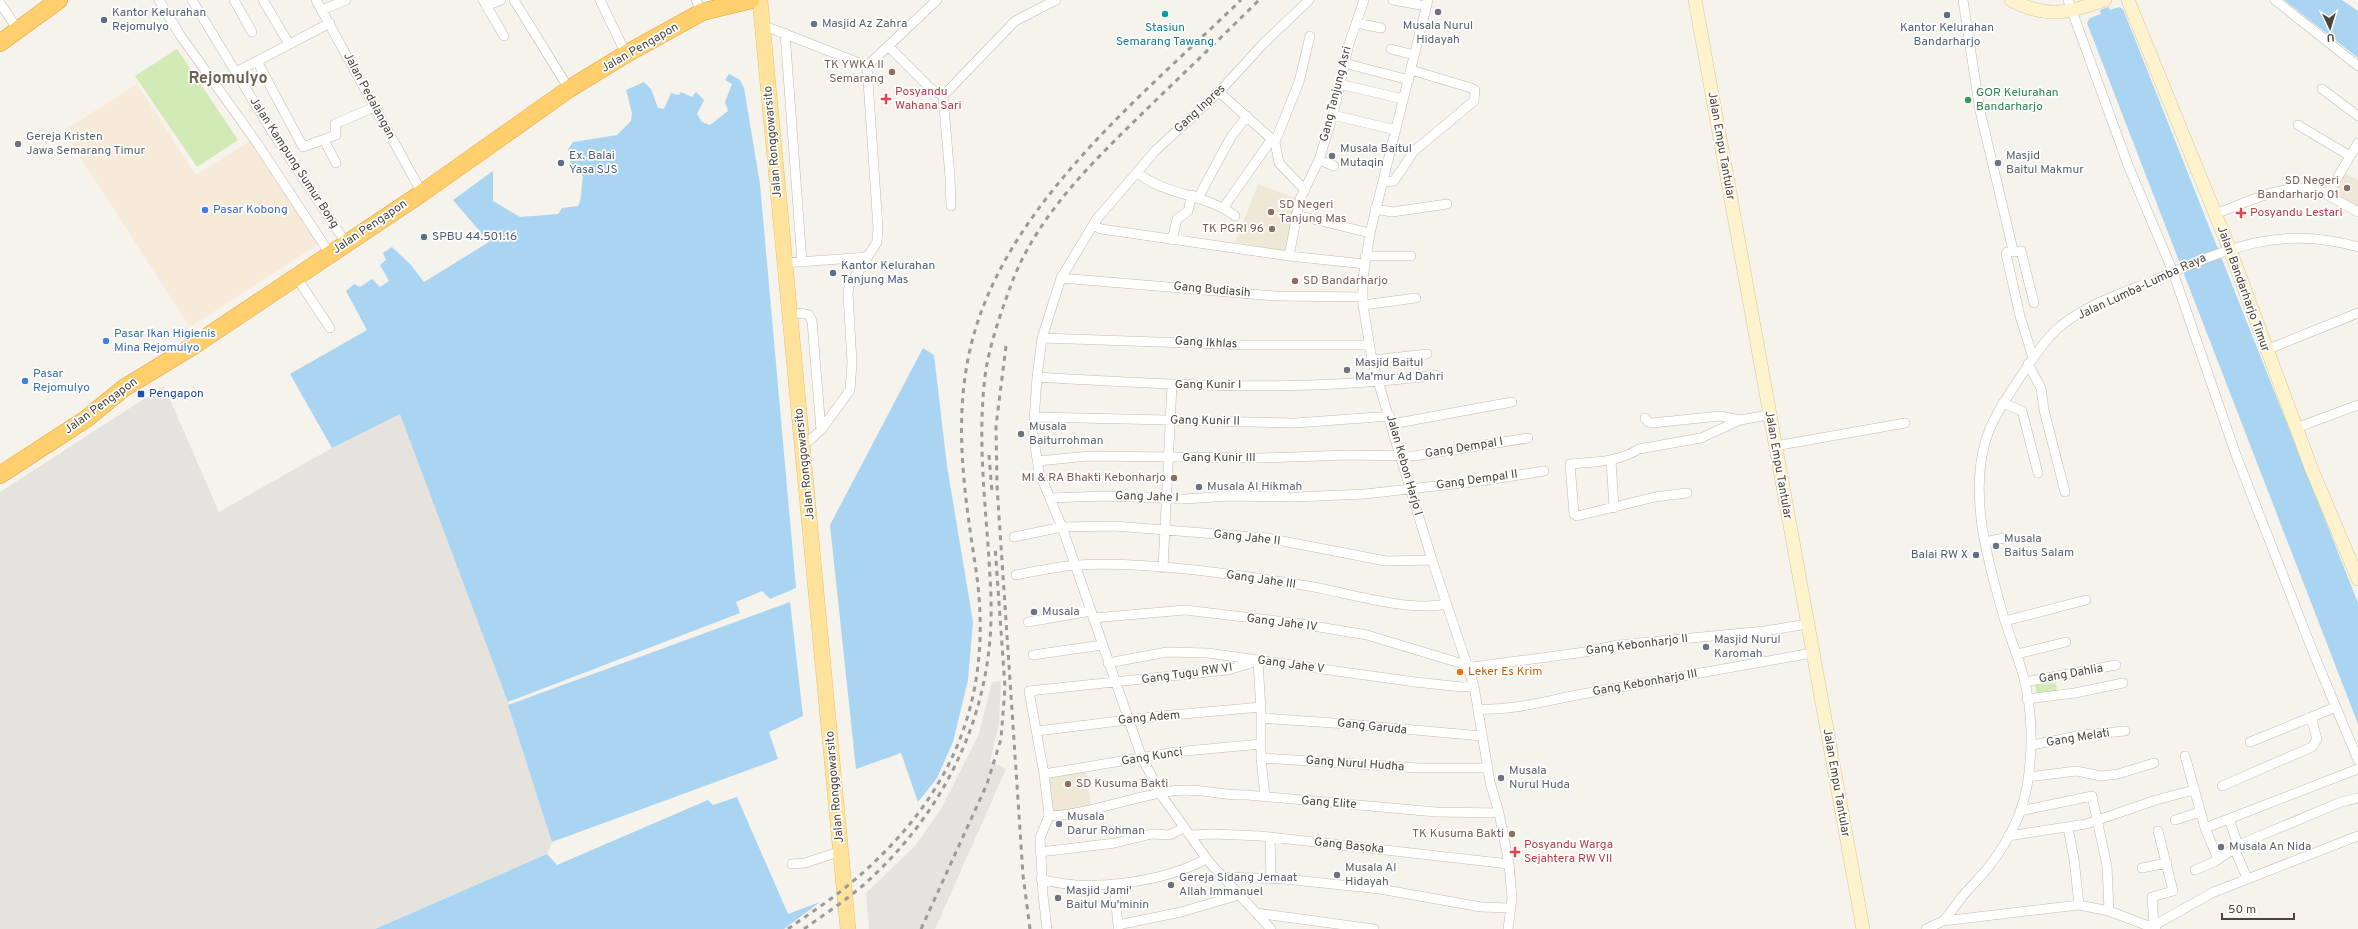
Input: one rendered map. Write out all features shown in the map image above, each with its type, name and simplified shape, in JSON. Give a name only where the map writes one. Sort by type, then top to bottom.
[{"type":"highway","points":[[0,43],[59,0]]},
{"type":"highway","name":"Jalan Pengapon","points":[[0,475],[86,419],[124,388],[193,346],[422,193],[569,90],[699,6],[751,0]]},
{"type":"main road","name":"Jalan Ronggowarsito","points":[[760,0],[789,315],[804,445],[848,929]]},
{"type":"street","points":[[159,0],[180,35],[257,143],[330,254]]},
{"type":"street","name":"Jalan Kampung Sumur Bong","points":[[192,0],[271,130],[346,243]]},
{"type":"street","points":[[234,0],[252,32]]},
{"type":"street","points":[[263,0],[288,44]]},
{"type":"street","name":"Jalan Pedalangan","points":[[316,0],[422,193]]},
{"type":"street","points":[[322,10],[346,0]]},
{"type":"street","points":[[501,0],[484,3],[504,36]]},
{"type":"street","points":[[514,0],[569,90]]},
{"type":"street","points":[[600,0],[626,54]]},
{"type":"street","points":[[867,66],[889,47],[937,0]]},
{"type":"street","points":[[951,206],[943,96],[1015,21],[1056,0]]},
{"type":"street","name":"Gang Inpres","points":[[1034,422],[1037,377],[1042,338],[1061,278],[1096,220],[1138,173],[1156,150],[1219,92],[1263,44],[1309,0]]},
{"type":"street","name":"Gang Tanjung Asri","points":[[1289,256],[1296,215],[1305,190],[1319,160],[1333,115],[1344,63],[1364,0]]},
{"type":"street","points":[[1393,0],[1427,3]]},
{"type":"street","name":"Jalan Empu Tantular","points":[[1695,0],[1863,929]]},
{"type":"street","points":[[1963,0],[1980,111],[2013,250]]},
{"type":"street","points":[[2011,0],[2043,13],[2060,13],[2070,5],[2091,5],[2105,0]]},
{"type":"street","name":"Jalan Bandarharjo Timur","points":[[2128,0],[2215,214],[2225,251],[2358,579]]},
{"type":"street","points":[[2275,0],[2358,66]]},
{"type":"street","points":[[0,3],[18,30]]},
{"type":"street","name":"Jalan Kebon Harjo I","points":[[1427,3],[1370,233],[1365,260],[1363,301],[1372,360],[1432,560],[1474,686],[1488,768],[1509,864],[1511,908],[1508,929]]},
{"type":"street","points":[[2070,5],[2128,165],[2176,270],[2236,455],[2358,760]]},
{"type":"street","points":[[236,72],[330,23]]},
{"type":"street","points":[[1356,23],[1381,28]]},
{"type":"street","points":[[762,25],[867,66]]},
{"type":"street","points":[[784,33],[802,262]]},
{"type":"street","points":[[1224,207],[1273,141],[1299,82],[1310,36]]},
{"type":"street","points":[[889,47],[929,87],[943,96]]},
{"type":"street","points":[[1391,49],[1414,55]]},
{"type":"street","points":[[257,61],[302,146],[306,148],[337,134],[335,124],[374,107]]},
{"type":"street","points":[[1344,63],[1409,80]]},
{"type":"street","points":[[804,445],[821,430],[845,399],[852,382],[848,293],[849,286],[877,242],[878,228],[867,66]]},
{"type":"street","points":[[1383,182],[1394,181],[1414,151],[1476,98],[1475,90],[1471,88],[1411,70]]},
{"type":"street","points":[[1339,84],[1403,99]]},
{"type":"street","points":[[2322,89],[2358,116]]},
{"type":"street","points":[[1219,92],[1273,141],[1279,164],[1305,190]]},
{"type":"street","points":[[1333,115],[1396,130]]},
{"type":"street","points":[[1172,240],[1177,219],[1188,210],[1231,137],[1247,116]]},
{"type":"street","points":[[2298,125],[2355,150],[2327,195]]},
{"type":"street","points":[[324,140],[336,163]]},
{"type":"street","points":[[1319,160],[1334,166]]},
{"type":"street","points":[[1138,173],[1152,182],[1224,207],[1235,216]]},
{"type":"street","points":[[2215,214],[2282,191],[2311,188],[2358,212]]},
{"type":"street","points":[[1376,209],[1392,212],[1447,204]]},
{"type":"street","points":[[1296,215],[1370,233]]},
{"type":"street","points":[[1096,220],[1097,228],[1289,256],[1365,260],[1411,256]]},
{"type":"street","name":"Jalan Lumba-Lumba Raya","points":[[1943,921],[1986,870],[2008,836],[2020,811],[2028,777],[2032,745],[2025,682],[2005,621],[1984,542],[1979,493],[1980,469],[1985,442],[2003,403],[2031,361],[2054,332],[2080,313],[2176,270],[2225,251],[2269,239],[2295,236],[2326,239],[2358,247]]},
{"type":"street","points":[[2034,303],[2021,251],[2013,250],[2006,254],[2031,361],[2041,388],[2044,410],[2066,492]]},
{"type":"street","points":[[784,263],[868,258]]},
{"type":"street","points":[[296,276],[330,328]]},
{"type":"street","name":"Gang Budiasih","points":[[1061,278],[1275,296],[1363,301],[1416,298]]},
{"type":"street","points":[[2266,350],[2358,312]]},
{"type":"street","points":[[789,315],[802,313],[809,315],[812,321],[821,430]]},
{"type":"street","name":"Gang Ikhlas","points":[[1042,338],[1246,345],[1369,345]]},
{"type":"street","points":[[1372,360],[1427,354]]},
{"type":"street","name":"Gang Kunir I","points":[[1037,377],[1172,385],[1379,382],[1436,374]]},
{"type":"street","points":[[1164,568],[1169,421],[1172,385]]},
{"type":"street","name":"Gang Kunir II","points":[[1034,422],[1038,417],[1048,416],[1169,421],[1296,423],[1391,420],[1512,402]]},
{"type":"street","points":[[2003,403],[2022,411],[2038,473]]},
{"type":"street","points":[[2296,428],[2358,405]]},
{"type":"street","points":[[1687,493],[1655,498],[1575,516],[1570,464],[1611,460],[1631,455],[1639,449],[1701,438],[1740,420],[1769,415]]},
{"type":"street","points":[[1645,418],[1650,423],[1720,416],[1740,420]]},
{"type":"street","points":[[1034,422],[1033,433],[1039,472],[1062,526],[1114,682],[1142,758],[1160,793],[1206,859],[1271,929]]},
{"type":"street","points":[[1775,446],[1905,423]]},
{"type":"street","name":"Gang Dempal I","points":[[1401,456],[1431,454],[1528,438]]},
{"type":"street","name":"Gang Kunir III","points":[[1038,461],[1089,456],[1168,458],[1401,456]]},
{"type":"street","points":[[1611,460],[1614,508]]},
{"type":"street","name":"Gang Dempal II","points":[[1411,489],[1544,471]]},
{"type":"street","name":"Gang Jahe I","points":[[1050,498],[1105,496],[1166,499],[1230,496],[1296,497],[1411,489]]},
{"type":"street","name":"Gang Jahe II","points":[[1014,537],[1062,526],[1114,526],[1267,538],[1386,561],[1432,560]]},
{"type":"street","points":[[1984,542],[2004,538]]},
{"type":"street","name":"Gang Jahe III","points":[[1016,574],[1075,566],[1119,564],[1164,568],[1307,586],[1416,606],[1446,604]]},
{"type":"street","points":[[2005,621],[2086,600]]},
{"type":"street","name":"Gang Jahe IV","points":[[1028,622],[1092,615],[1176,610],[1216,613],[1367,635],[1467,665]]},
{"type":"street","name":"Gang Kebonharjo II","points":[[1467,665],[1473,666],[1585,652],[1618,645],[1764,631],[1807,624]]},
{"type":"street","points":[[2017,654],[2066,642]]},
{"type":"street","points":[[1033,655],[1102,645]]},
{"type":"street","name":"Gang Jahe V","points":[[1108,663],[1167,652],[1221,654],[1258,661],[1278,662],[1416,682],[1462,687],[1474,686]]},
{"type":"street","name":"Gang Kebonharjo III","points":[[1478,709],[1533,705],[1651,681],[1668,680],[1710,670],[1812,653]]},
{"type":"street","points":[[1258,661],[1261,707],[1260,744],[1265,797]]},
{"type":"street","name":"Gang Tugu RW VI","points":[[1037,731],[1029,691],[1228,670],[1258,661]]},
{"type":"street","name":"Gang Dahlia","points":[[2025,682],[2116,665]]},
{"type":"street","points":[[2027,699],[2075,693],[2123,683]]},
{"type":"street","name":"Gang Adem","points":[[1037,731],[1127,719],[1261,707]]},
{"type":"street","points":[[2250,742],[2336,707]]},
{"type":"street","points":[[2222,786],[2312,747],[2317,739],[2311,717]]},
{"type":"street","name":"Gang Garuda","points":[[1261,718],[1482,736]]},
{"type":"street","points":[[1037,731],[1044,774],[1048,816],[1040,838],[1042,880],[1047,929]]},
{"type":"street","name":"Gang Melati","points":[[2032,745],[2082,735],[2125,731]]},
{"type":"street","name":"Gang Kunci","points":[[1044,774],[1142,758],[1260,744]]},
{"type":"street","points":[[2185,756],[2205,828],[2218,859]]},
{"type":"street","name":"Gang Nurul Hudha","points":[[1261,758],[1419,768],[1488,768]]},
{"type":"street","points":[[2028,777],[2076,771],[2101,776],[2118,774],[2154,763]]},
{"type":"street","points":[[2205,828],[2358,769]]},
{"type":"street","name":"Gang Elite","points":[[1048,816],[1082,811],[1160,793],[1202,790],[1223,796],[1265,797],[1436,812],[1499,813]]},
{"type":"street","points":[[2008,836],[2068,828],[2096,821],[2156,800],[2194,790]]},
{"type":"street","points":[[2020,811],[2090,796],[2093,798],[2096,821],[2107,866],[2109,911]]},
{"type":"street","points":[[2195,870],[2218,859],[2237,847],[2341,802],[2358,798]]},
{"type":"street","points":[[2175,820],[2200,812]]},
{"type":"street","points":[[2229,819],[2247,878]]},
{"type":"street","points":[[2068,828],[2074,859],[2079,905]]},
{"type":"street","points":[[2154,927],[2152,897],[2173,891],[2158,831]]},
{"type":"street","name":"Gang Basoka","points":[[1040,852],[1115,843],[1152,834],[1168,836],[1187,832],[1270,838],[1509,864]]},
{"type":"street","points":[[1926,929],[1943,921],[2079,905],[2109,911],[2154,927],[2214,892],[2358,836]]},
{"type":"street","points":[[1270,838],[1271,877]]},
{"type":"street","points":[[792,864],[805,863],[841,851]]},
{"type":"street","points":[[1042,880],[1061,885],[1114,884],[1189,869],[1206,859]]},
{"type":"street","points":[[2142,868],[2167,863]]},
{"type":"street","points":[[1222,877],[1271,877],[1380,889],[1481,907],[1511,908]]},
{"type":"street","points":[[1114,884],[1118,927],[1182,912],[1239,895]]},
{"type":"street","points":[[1256,913],[1374,929]]},
{"type":"shaded area","name":"Pasar Kobong","points":[[137,84],[196,175],[251,140],[319,244],[190,327],[63,131]]},
{"type":"shaded area","name":"SD Negeri Bandarharjo 01","points":[[2344,173],[2358,180],[2358,210],[2333,197]]},
{"type":"shaded area","name":"SD Negeri Tanjung Mas","points":[[1258,184],[1298,199],[1289,253],[1235,242]]},
{"type":"shaded area","points":[[164,386],[219,512],[332,448],[400,413],[508,701],[552,842],[547,854],[375,929],[0,929],[0,492]]},
{"type":"shaded area","points":[[1001,681],[999,725],[990,761],[1006,769],[935,929],[869,929],[866,893],[915,846],[941,809],[979,734],[992,682]]},
{"type":"shaded area","name":"SD Kusuma Bakti","points":[[1086,768],[1091,808],[1053,813],[1047,774]]},
{"type":"green space","points":[[177,49],[238,140],[197,167],[135,76]]},
{"type":"green space","points":[[2056,683],[2057,694],[2037,696],[2035,685]]},
{"type":"water","points":[[2284,0],[2342,0],[2358,11],[2358,58]]},
{"type":"water","points":[[2109,7],[2110,10],[2119,7],[2123,9],[2358,603],[2358,724],[2087,23],[2090,18],[2101,14],[2100,10]]},
{"type":"water","points":[[729,74],[740,80],[744,88],[760,184],[796,588],[770,599],[762,591],[736,602],[740,613],[508,702],[400,414],[332,448],[290,374],[367,330],[346,291],[354,284],[360,287],[372,279],[380,287],[389,281],[380,265],[386,260],[383,253],[392,247],[411,265],[424,282],[489,242],[453,200],[493,171],[493,201],[520,217],[558,214],[562,208],[578,206],[581,196],[583,177],[577,166],[572,170],[568,149],[573,142],[617,135],[631,121],[632,113],[626,90],[644,82],[651,89],[658,108],[664,109],[671,93],[679,95],[681,92],[692,97],[696,92],[704,100],[697,114],[702,122],[710,125],[728,111],[725,102],[732,84],[725,80]]},
{"type":"water","points":[[923,348],[934,355],[947,466],[973,622],[968,680],[953,742],[937,778],[918,802],[901,753],[856,769],[830,525]]},
{"type":"water","points":[[790,602],[803,716],[769,732],[778,759],[552,842],[508,705]]},
{"type":"water","points":[[737,797],[788,914],[820,902],[784,929],[375,929],[547,854],[557,865],[708,800],[713,805]]},
{"type":"railway","points":[[788,929],[846,887],[882,855],[912,821],[937,785],[957,747],[970,707],[978,664],[980,618],[976,570],[964,475],[962,444],[964,381],[970,349],[979,318],[999,272],[1025,228],[1056,186],[1091,146],[1128,107],[1241,0]]},
{"type":"railway","points":[[804,929],[862,886],[898,851],[922,820],[943,788],[961,753],[975,717],[984,679],[990,641],[990,572],[982,456],[983,398],[986,369],[1000,316],[1011,285],[1023,258],[1037,233],[1053,210],[1091,165],[1259,0]]},
{"type":"railway","points":[[1006,346],[996,426],[997,486],[1023,875],[1030,929]]},
{"type":"railway","points":[[989,455],[992,492]]},
{"type":"railway","points":[[921,929],[987,784],[1001,739],[1005,687],[995,546]]},
{"type":"place","name":"Musala Nurul Hidayah","points":[[1438,12]]},
{"type":"place","name":"Stasiun Semarang Tawang","points":[[1165,14]]},
{"type":"place","name":"Kantor Kelurahan Bandarharjo","points":[[1947,15]]},
{"type":"place","name":"Kantor Kelurahan Rejomulyo","points":[[104,20]]},
{"type":"place","name":"Masjid Az Zahra","points":[[814,24]]},
{"type":"place","name":"TK YWKA II Semarang","points":[[892,72]]},
{"type":"place","name":"Posyandu Wahana Sari","points":[[886,99]]},
{"type":"place","name":"GOR Kelurahan Bandarharjo","points":[[1968,100]]},
{"type":"place","name":"Gereja Kristen Jawa Semarang Timur","points":[[18,144]]},
{"type":"place","name":"Musala Baitul Mutaqin","points":[[1332,156]]},
{"type":"place","name":"Ex. Balai Yasa SJS","points":[[561,163]]},
{"type":"place","name":"Masjid Baitul Makmur","points":[[1998,163]]},
{"type":"place","name":"SD Negeri Bandarharjo 01","points":[[2347,188]]},
{"type":"place","name":"Pasar Kobong","points":[[205,210]]},
{"type":"place","name":"SD Negeri Tanjung Mas","points":[[1271,212]]},
{"type":"place","name":"Posyandu Lestari","points":[[2241,213]]},
{"type":"place","name":"TK PGRI 96","points":[[1272,229]]},
{"type":"place","name":"SPBU 44.501.16","points":[[424,237]]},
{"type":"place","name":"Kantor Kelurahan Tanjung Mas","points":[[833,273]]},
{"type":"place","name":"SD Bandarharjo","points":[[1295,281]]},
{"type":"place","name":"Pasar Ikan Higienis Mina Rejomulyo","points":[[106,341]]},
{"type":"place","name":"Masjid Baitul Ma'mur Ad Dahri","points":[[1347,370]]},
{"type":"place","name":"Pasar Rejomulyo","points":[[25,381]]},
{"type":"place","name":"Pengapon","points":[[141,394]]},
{"type":"place","name":"Musala Baiturrohman","points":[[1021,434]]},
{"type":"place","name":"MI & RA Bhakti Kebonharjo","points":[[1174,478]]},
{"type":"place","name":"Musala Al Hikmah","points":[[1199,487]]},
{"type":"place","name":"Musala Baitus Salam","points":[[1996,546]]},
{"type":"place","name":"Balai RW X","points":[[1976,555]]},
{"type":"place","name":"Musala","points":[[1034,612]]},
{"type":"place","name":"Masjid Nurul Karomah","points":[[1706,647]]},
{"type":"place","name":"Leker Es Krim","points":[[1460,672]]},
{"type":"place","name":"Musala Nurul Huda","points":[[1501,778]]},
{"type":"place","name":"SD Kusuma Bakti","points":[[1068,784]]},
{"type":"place","name":"Musala Darur Rohman","points":[[1059,824]]},
{"type":"place","name":"TK Kusuma Bakti","points":[[1512,834]]},
{"type":"place","name":"Musala An Nida","points":[[2221,847]]},
{"type":"place","name":"Posyandu Warga Sejahtera RW VII","points":[[1515,852]]},
{"type":"place","name":"Musala Al Hidayah","points":[[1337,875]]},
{"type":"place","name":"Gereja Sidang Jemaat Allah Immanuel","points":[[1171,885]]},
{"type":"place","name":"Masjid Jami' Baitul Mu'minin","points":[[1058,898]]},
{"type":"district","name":"Rejomulyo","points":[[228,79]]}]
